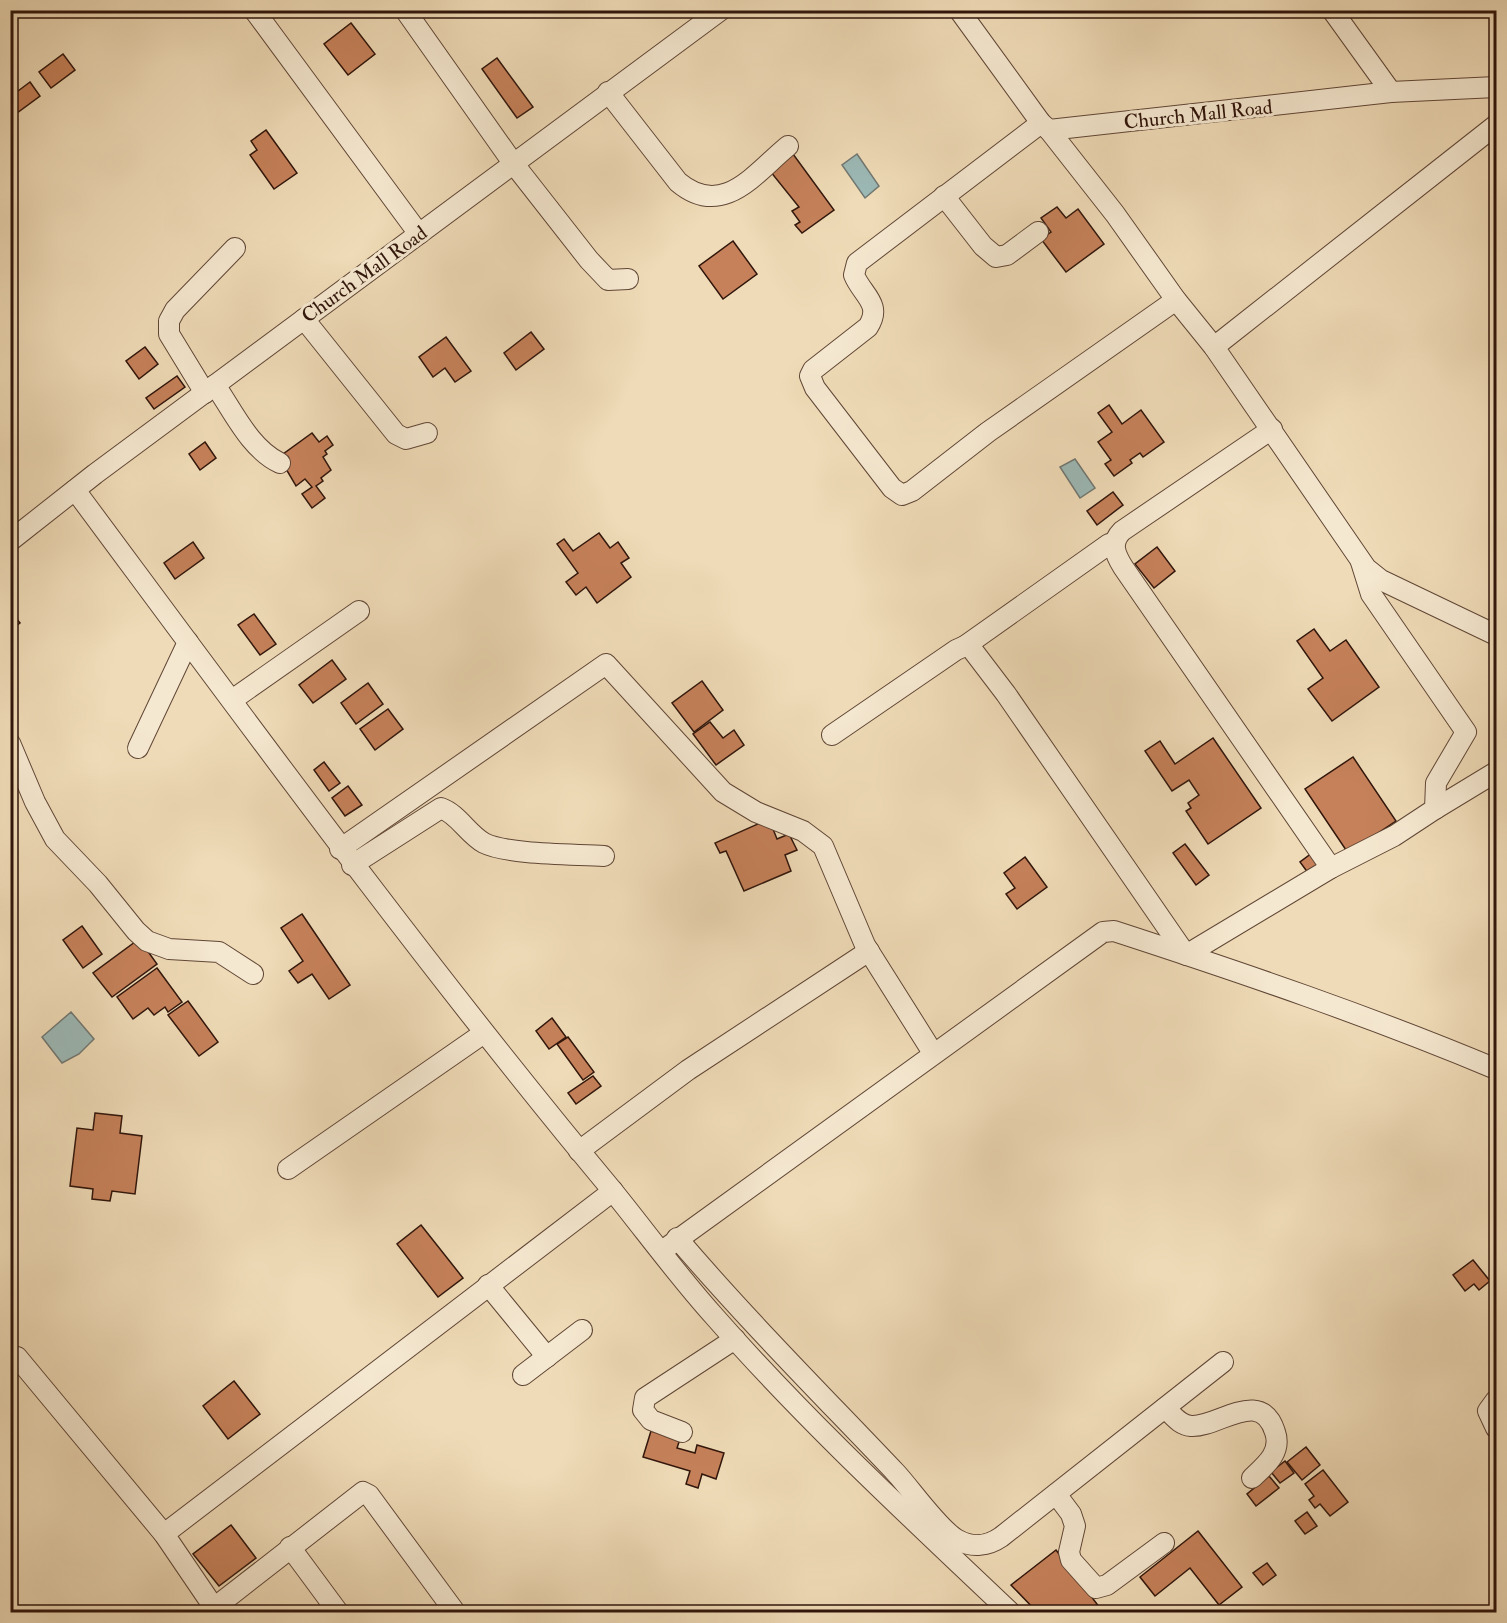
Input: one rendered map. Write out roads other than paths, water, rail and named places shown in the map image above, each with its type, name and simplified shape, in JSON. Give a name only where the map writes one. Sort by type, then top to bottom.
[{"type":"street","points":[[254,10],[419,234]]},
{"type":"street","points":[[405,10],[513,163],[602,275],[614,281],[628,279]]},
{"type":"street","name":"Church Mall Road","points":[[10,541],[210,389],[721,10]]},
{"type":"street","points":[[959,10],[1115,214],[1176,300],[1214,346],[1361,562],[1381,580],[1497,635]]},
{"type":"street","points":[[1332,10],[1391,92]]},
{"type":"street","name":"Church Mall Road","points":[[1046,126],[1391,92],[1497,87]]},
{"type":"street","points":[[608,92],[678,182],[694,193],[717,195],[739,189],[788,146]]},
{"type":"street","points":[[1214,346],[1497,125]]},
{"type":"street","points":[[1046,126],[944,196],[857,263],[854,275],[874,308],[873,320],[868,327],[810,375],[815,388],[898,493],[902,495],[912,491],[988,432],[1176,300]]},
{"type":"street","points":[[944,196],[983,246],[996,257],[1007,255],[1038,232]]},
{"type":"street","points":[[235,248],[175,310],[169,321],[169,334],[210,389],[262,452],[280,463]]},
{"type":"street","points":[[304,319],[396,434],[406,439],[427,433]]},
{"type":"street","points":[[1272,429],[1122,531],[1115,541],[1114,548],[1124,567],[1331,868]]},
{"type":"street","points":[[75,490],[352,865],[579,1151],[613,1191],[757,1331],[883,1460],[954,1538],[976,1545],[993,1543],[1223,1362]]},
{"type":"street","points":[[832,735],[965,646],[1109,544]]},
{"type":"street","points":[[1361,562],[1371,594],[1466,732],[1436,783],[1435,808]]},
{"type":"street","points":[[232,700],[359,611]]},
{"type":"street","points":[[138,748],[188,642]]},
{"type":"street","points":[[965,646],[977,653],[1186,955]]},
{"type":"street","points":[[340,849],[606,664],[723,792],[756,812],[803,831],[823,846],[868,951],[933,1053]]},
{"type":"street","points":[[10,743],[48,829],[136,931],[147,941],[169,949],[219,952],[253,974]]},
{"type":"street","points":[[1186,955],[1331,868],[1394,836],[1435,808],[1497,772]]},
{"type":"street","points":[[352,865],[441,808],[449,812],[474,836],[493,846],[604,856]]},
{"type":"street","points":[[669,1245],[1103,932],[1114,931],[1186,955],[1450,1049],[1497,1069]]},
{"type":"street","points":[[579,1151],[688,1070],[868,951]]},
{"type":"street","points":[[288,1169],[484,1034]]},
{"type":"street","points":[[164,1534],[613,1191]]},
{"type":"street","points":[[669,1245],[700,1301],[735,1339],[878,1487],[1010,1612]]},
{"type":"street","points":[[488,1285],[547,1357]]},
{"type":"street","points":[[523,1375],[582,1330]]},
{"type":"street","points":[[682,1431],[651,1420],[643,1410],[645,1398],[735,1339]]},
{"type":"street","points":[[10,1357],[17,1357],[164,1534],[215,1610],[290,1547],[363,1492],[369,1496],[455,1612]]},
{"type":"street","points":[[1497,1400],[1488,1411],[1497,1428]]},
{"type":"street","points":[[1165,1408],[1179,1422],[1188,1426],[1202,1425],[1245,1410],[1260,1413],[1268,1419],[1275,1432],[1276,1448],[1268,1463],[1252,1478]]},
{"type":"street","points":[[1056,1494],[1074,1521],[1075,1532],[1069,1552],[1071,1560],[1096,1587],[1107,1585],[1164,1543]]},
{"type":"street","points":[[290,1547],[338,1612]]},
{"type":"water","points":[[857,154],[879,186],[865,198],[842,165]]},
{"type":"water","points":[[1075,459],[1095,488],[1080,498],[1060,467]]},
{"type":"water","points":[[71,1012],[94,1039],[79,1054],[62,1063],[42,1037]]}]
